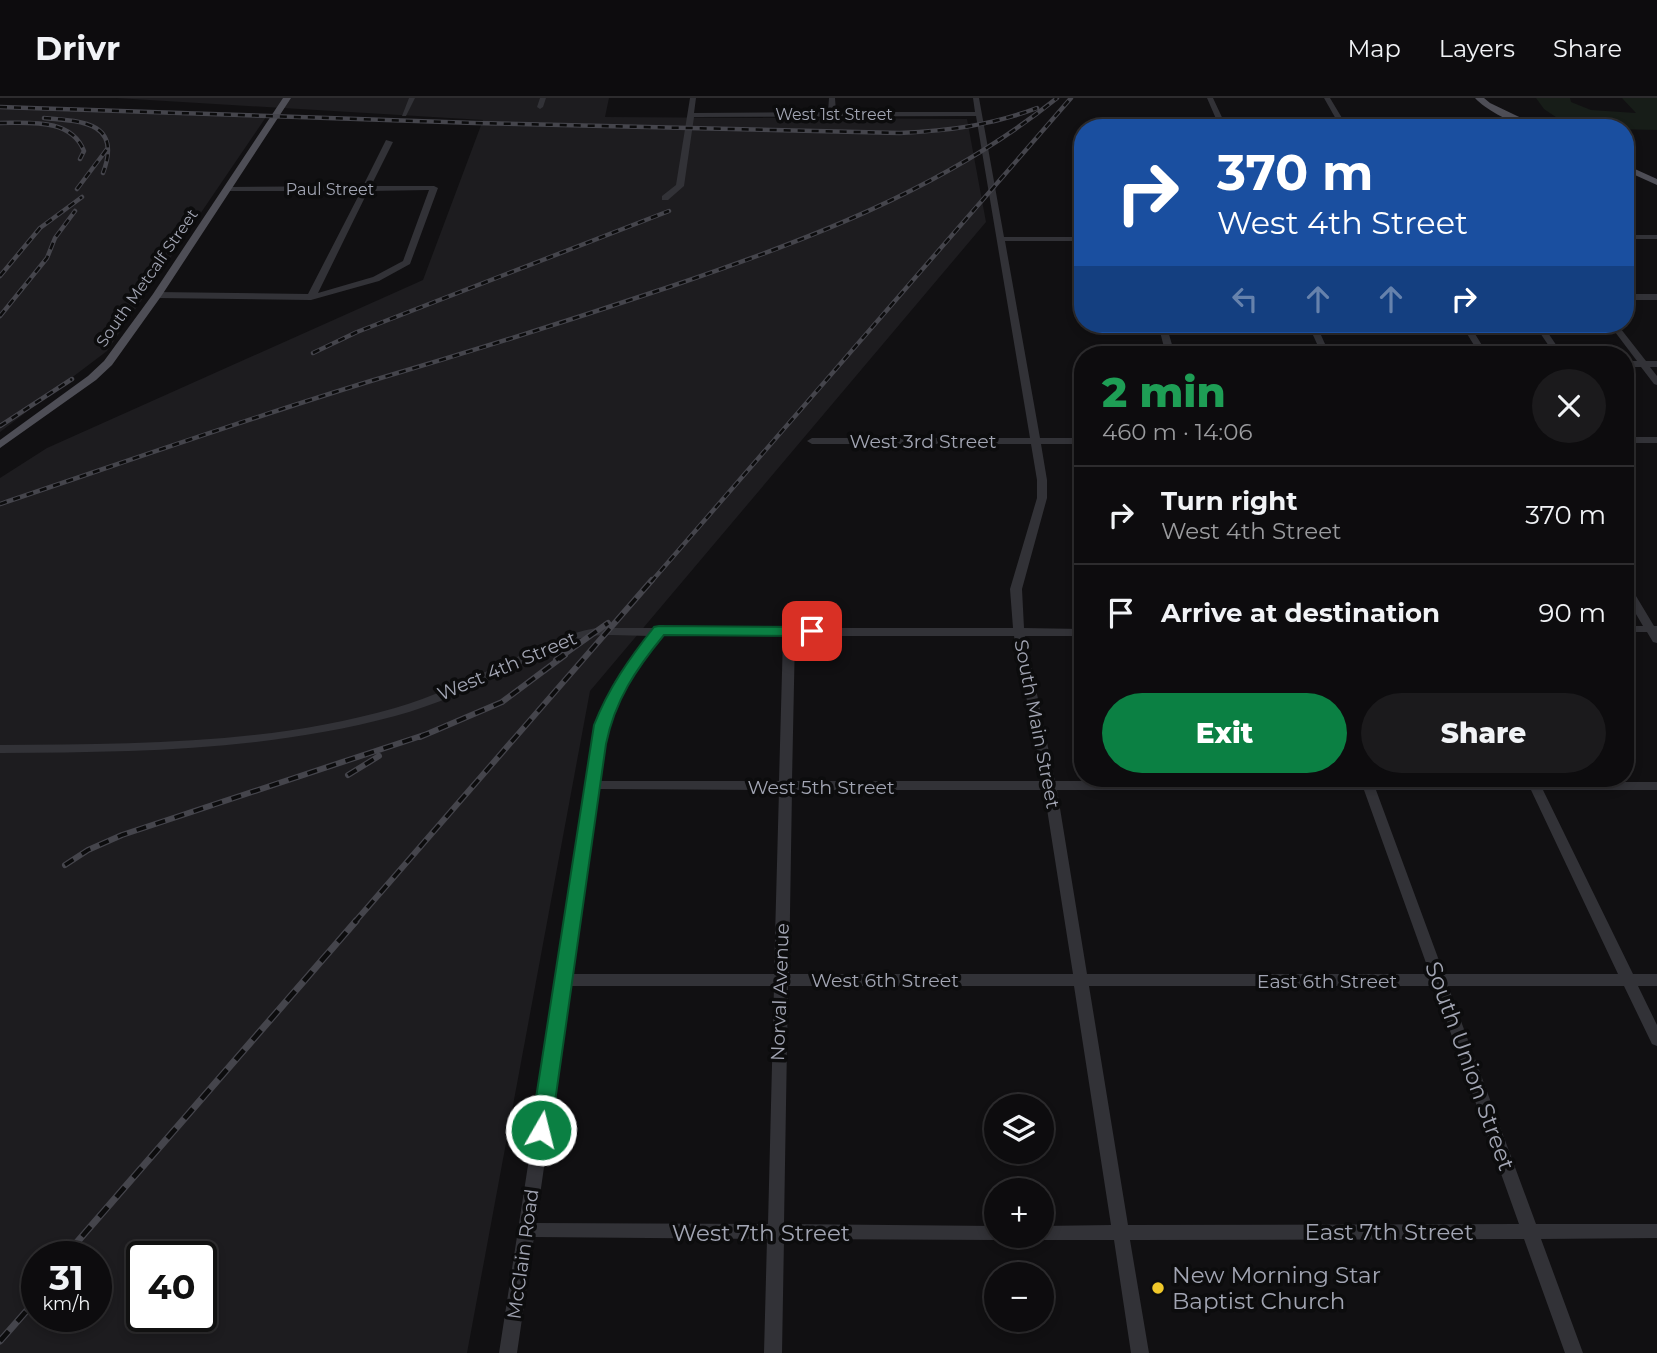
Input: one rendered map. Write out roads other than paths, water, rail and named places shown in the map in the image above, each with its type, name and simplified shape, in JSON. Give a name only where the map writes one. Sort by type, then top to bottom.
[{"type":"main road","name":"South Metcalf Street","points":[[0,445],[92,378],[108,363],[157,295],[287,98]]},
{"type":"main road","points":[[1479,98],[1487,105],[1518,119]]},
{"type":"main road","points":[[1634,170],[1654,178]]},
{"type":"street","points":[[404,115],[412,98]]},
{"type":"street","points":[[540,107],[543,98]]},
{"type":"street","points":[[665,198],[680,186],[693,98]]},
{"type":"street","points":[[832,98],[832,115]]},
{"type":"street","name":"South Main Street","points":[[976,98],[1042,480],[1042,498],[1016,589],[1019,632],[1050,786],[1140,1353]]},
{"type":"street","points":[[1210,98],[1220,119]]},
{"type":"street","points":[[1327,98],[1340,119]]},
{"type":"street","points":[[1473,98],[1487,105]]},
{"type":"street","name":"West 1st Street","points":[[690,116],[979,114]]},
{"type":"street","points":[[157,295],[311,297],[389,142]]},
{"type":"street","name":"Paul Street","points":[[226,189],[434,188],[405,265],[389,274],[311,297]]},
{"type":"street","points":[[1634,237],[1657,237]]},
{"type":"street","points":[[1002,239],[1074,239]]},
{"type":"street","points":[[1634,297],[1657,297]]},
{"type":"street","points":[[1634,352],[1657,382]]},
{"type":"street","points":[[1634,364],[1657,364]]},
{"type":"street","points":[[1634,440],[1657,440]]},
{"type":"street","name":"West 3rd Street","points":[[812,441],[1035,441]]},
{"type":"street","points":[[1035,441],[1074,441]]},
{"type":"street","points":[[1634,600],[1655,633]]},
{"type":"street","points":[[1634,630],[1655,633]]},
{"type":"street","name":"West 4th Street","points":[[0,749],[170,747],[280,738],[346,726],[465,687],[579,634],[659,631],[1074,632]]},
{"type":"street","name":"McClain Road","points":[[508,1353],[602,725],[614,693],[659,631]]},
{"type":"street","name":"Norval Avenue","points":[[773,1353],[783,787],[789,631]]},
{"type":"street","name":"West 5th Street","points":[[593,785],[1074,786]]},
{"type":"street","name":"West 5th Street","points":[[1634,785],[1657,786]]},
{"type":"street","name":"South Union Street","points":[[1370,787],[1574,1353]]},
{"type":"street","points":[[1536,787],[1657,1040]]},
{"type":"street","name":"West 6th Street","points":[[564,980],[1081,982]]},
{"type":"street","name":"East 6th Street","points":[[1081,982],[1657,980]]},
{"type":"street","name":"West 7th Street","points":[[526,1230],[984,1233]]},
{"type":"street","name":"East 7th Street","points":[[1122,1232],[1657,1231]]},
{"type":"street","points":[[1054,1233],[1122,1232]]},
{"type":"railway","points":[[0,504],[280,410],[595,311],[771,251],[920,186],[968,159],[1057,98]]},
{"type":"railway","points":[[651,582],[1071,98]]},
{"type":"railway","points":[[0,107],[475,123],[900,133],[970,126],[1037,108]]},
{"type":"railway","points":[[44,118],[85,124],[103,134],[108,156],[103,173]]},
{"type":"railway","points":[[0,123],[36,123],[60,128],[78,140],[84,151],[80,159]]},
{"type":"railway","points":[[77,189],[107,149]]},
{"type":"railway","points":[[0,276],[40,228],[82,197]]},
{"type":"railway","points":[[0,316],[47,258],[55,238],[75,211]]},
{"type":"railway","points":[[313,353],[357,332],[669,211]]},
{"type":"railway","points":[[0,426],[72,379]]},
{"type":"railway","points":[[354,923],[652,580]]},
{"type":"railway","points":[[556,660],[608,623]]},
{"type":"railway","points":[[420,737],[502,702],[565,655]]},
{"type":"railway","points":[[65,865],[88,850],[122,835],[427,734]]},
{"type":"railway","points":[[348,775],[379,756]]},
{"type":"railway","points":[[78,1241],[356,921]]},
{"type":"railway","points":[[0,1341],[21,1317]]},
{"type":"place","name":"New Morning Star Baptist Church","points":[[1158,1288]]}]
